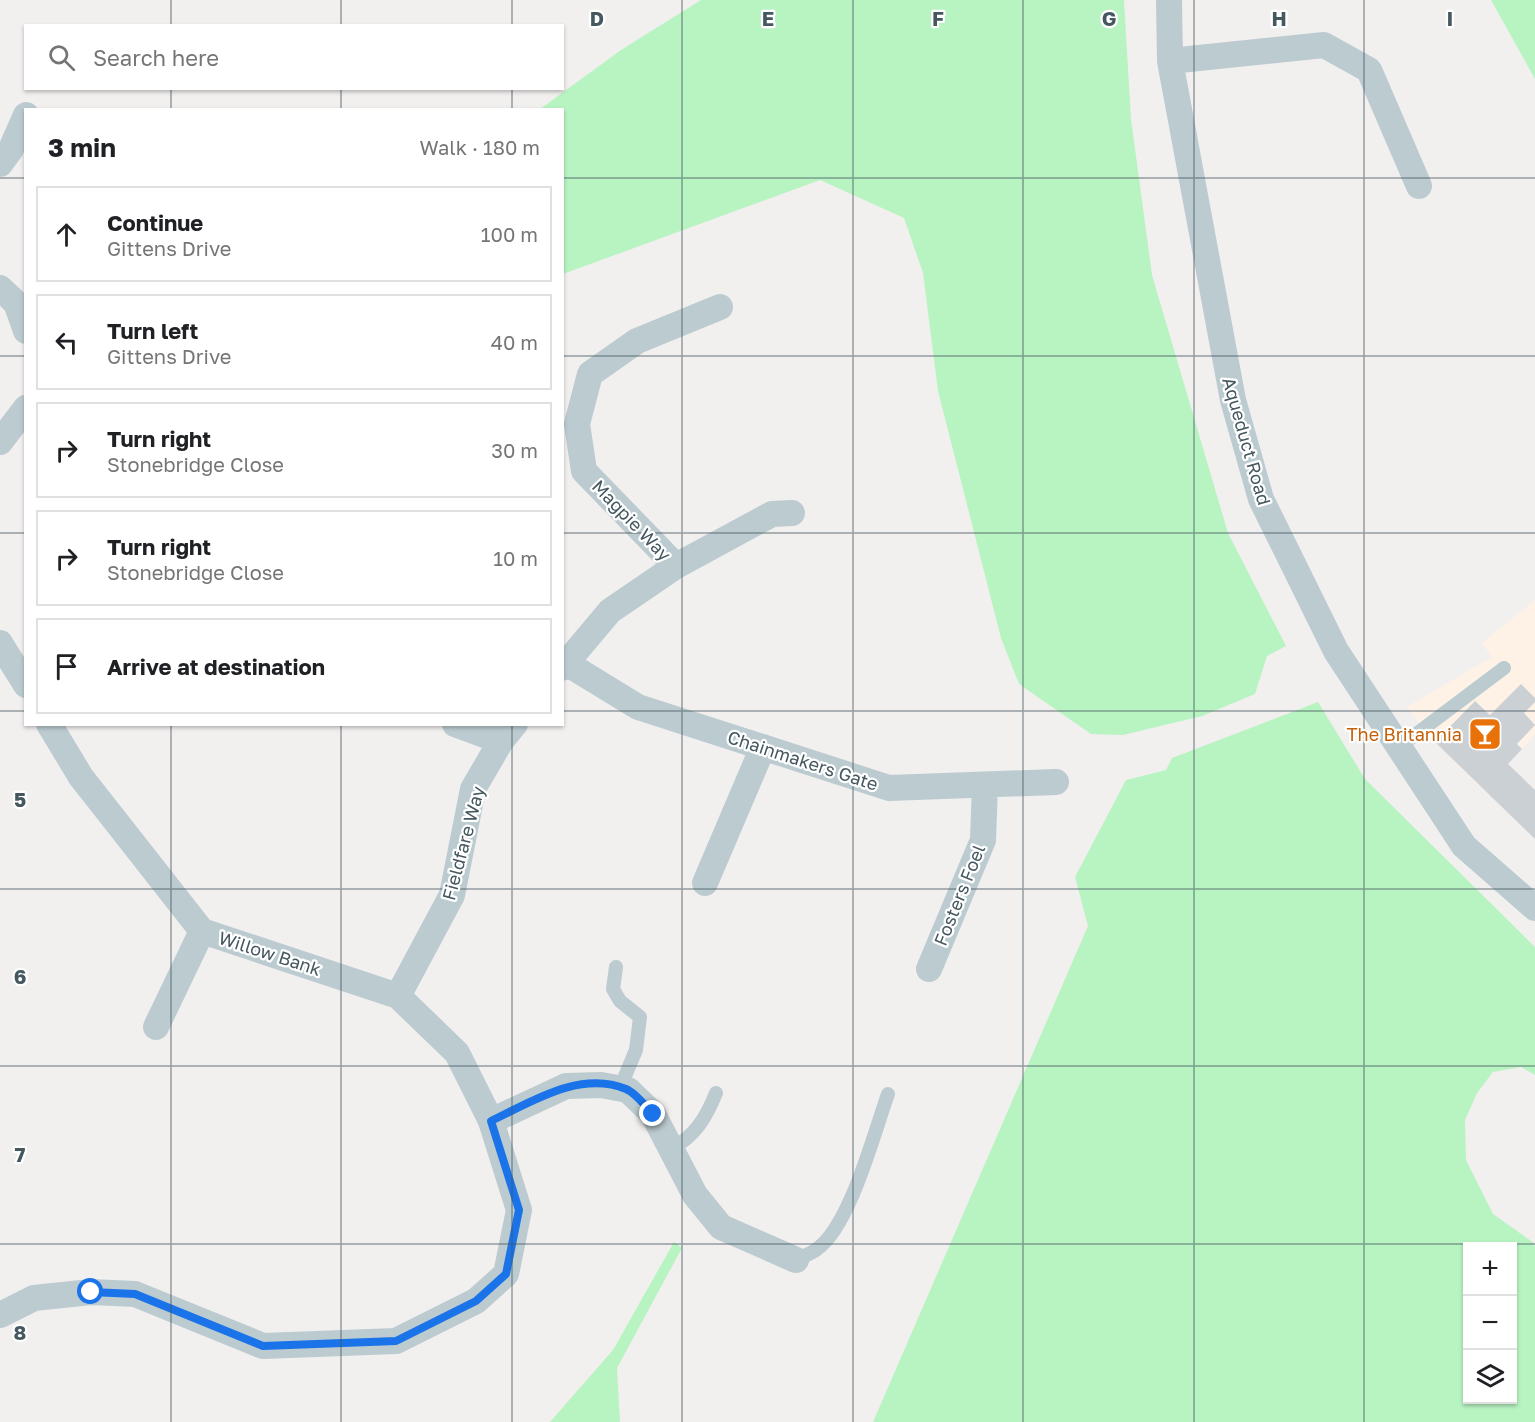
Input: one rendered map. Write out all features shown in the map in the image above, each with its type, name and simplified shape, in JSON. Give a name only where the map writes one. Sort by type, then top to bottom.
[{"type":"street","name":"Aqueduct Road","points":[[1169,0],[1170,61],[1233,400],[1261,499],[1336,651],[1464,846],[1535,908]]},
{"type":"street","points":[[1170,61],[1324,45],[1370,70],[1419,186]]},
{"type":"street","points":[[0,164],[11,148],[24,119]]},
{"type":"street","points":[[0,288],[16,303],[24,325]]},
{"type":"street","name":"Magpie Way","points":[[676,566],[584,471],[577,424],[590,374],[636,341],[720,307]]},
{"type":"street","points":[[0,442],[24,411]]},
{"type":"street","points":[[564,666],[610,611],[676,566],[772,514],[792,513]]},
{"type":"street","points":[[0,643],[24,682]]},
{"type":"street","name":"Chainmakers Gate","points":[[564,666],[638,707],[889,788],[1056,782]]},
{"type":"street","name":"Willow Bank","points":[[0,1315],[34,1298],[91,1292],[135,1294],[263,1346],[396,1341],[476,1301],[506,1274],[519,1210],[491,1121],[457,1053],[398,996],[202,931],[81,777],[50,726]]},
{"type":"street","points":[[467,726],[508,733]]},
{"type":"street","name":"Fieldfare Way","points":[[398,996],[453,895],[473,789],[508,733]]},
{"type":"street","points":[[705,882],[763,747]]},
{"type":"street","name":"Fosters Foel","points":[[929,969],[983,840],[985,785]]},
{"type":"street","points":[[156,1027],[202,931]]},
{"type":"street","points":[[491,1121],[566,1086],[601,1085],[628,1090],[653,1114],[695,1195],[721,1227],[796,1260]]},
{"type":"lane","points":[[1399,747],[1504,668]]},
{"type":"lane","points":[[616,967],[613,989],[620,1001],[640,1017],[636,1050],[620,1088]]},
{"type":"lane","points":[[671,1149],[688,1140],[701,1125],[716,1093]]},
{"type":"lane","points":[[796,1260],[817,1250],[832,1234],[848,1206],[888,1094]]},
{"type":"shaded area","points":[[1535,600],[1535,734],[1522,749],[1497,768],[1479,786],[1435,742],[1407,707],[1492,657],[1482,643]]},
{"type":"green space","points":[[701,0],[1124,0],[1131,119],[1152,275],[1228,533],[1286,646],[1267,656],[1255,694],[1202,716],[1123,735],[1091,734],[1019,684],[1001,638],[938,391],[923,273],[904,218],[820,180],[564,274],[564,108],[541,108],[621,50]]},
{"type":"green space","points":[[1491,0],[1535,0],[1535,79]]},
{"type":"green space","points":[[1318,702],[1365,779],[1535,947],[1535,1075],[1521,1067],[1493,1072],[1477,1093],[1465,1120],[1466,1160],[1493,1214],[1534,1243],[1535,1247],[1535,1422],[873,1422],[1088,926],[1075,877],[1126,780],[1166,770],[1172,758]]},
{"type":"green space","points":[[674,1242],[682,1248],[617,1368],[620,1422],[550,1422],[613,1350]]},
{"type":"building","name":"The Britannia","points":[[1521,684],[1535,698],[1535,702],[1524,713],[1535,725],[1517,744],[1522,749],[1508,764],[1535,790],[1535,839],[1435,742],[1475,701],[1490,715]]},
{"type":"place","name":"The Britannia","points":[[1485,734]]},
{"type":"route","points":[[91,1292],[135,1294],[263,1346],[396,1341],[476,1301],[506,1274],[519,1210],[491,1121],[566,1086],[601,1085],[628,1090],[653,1114]]}]
